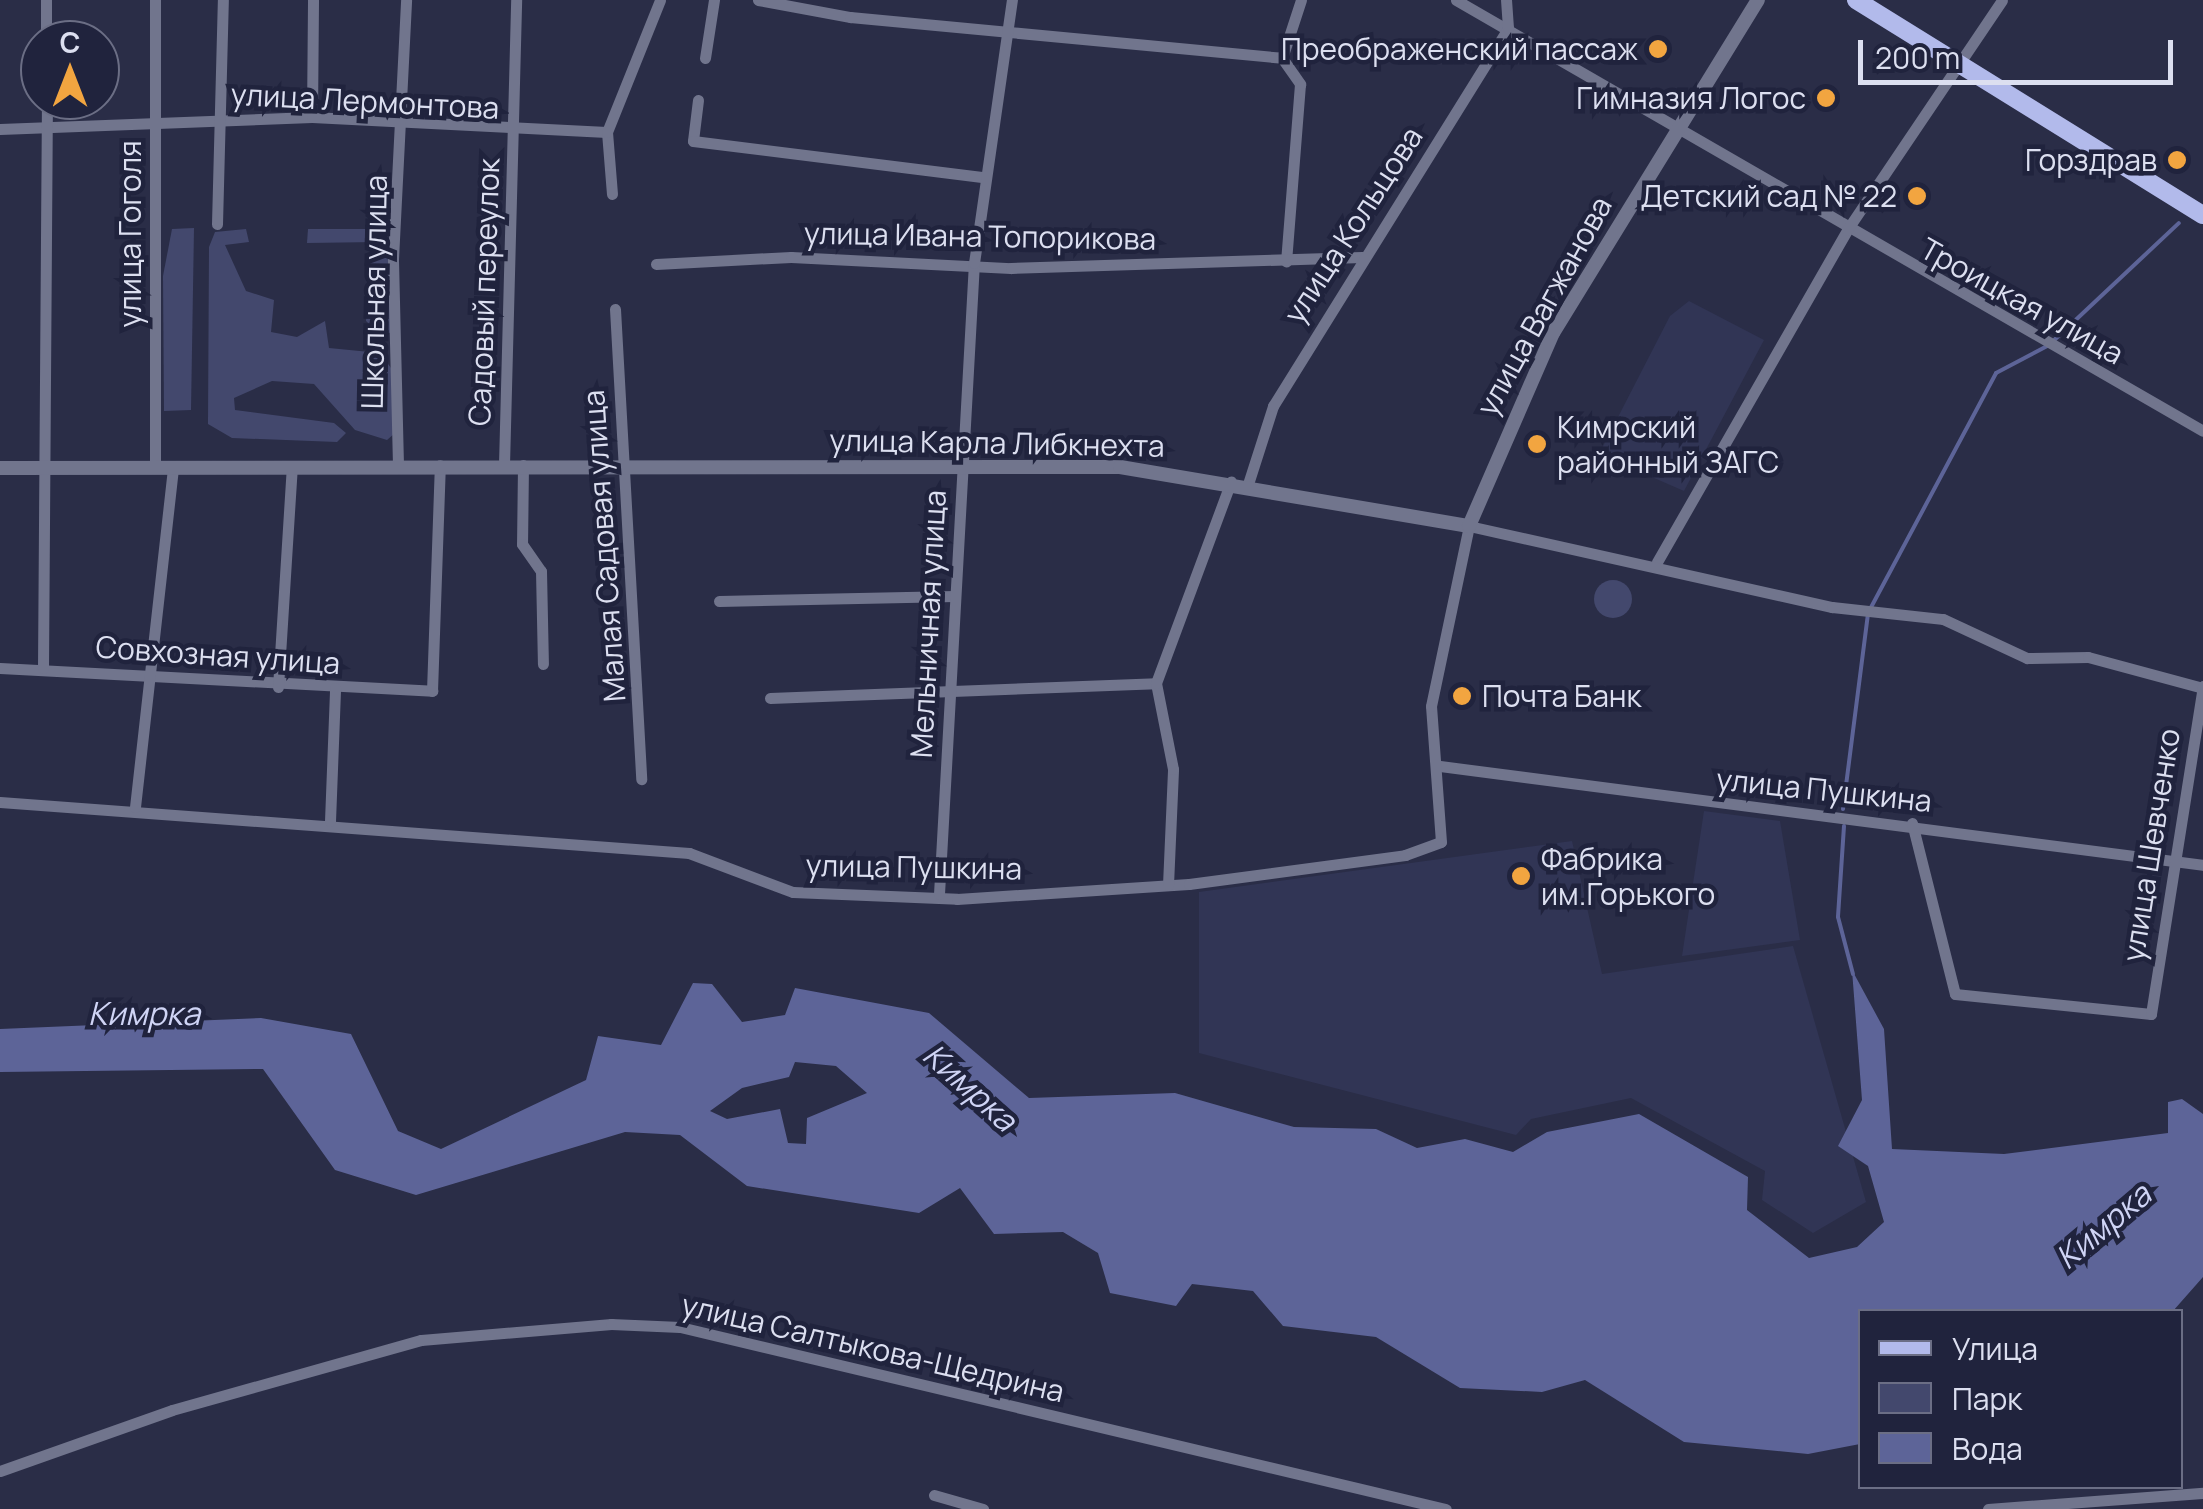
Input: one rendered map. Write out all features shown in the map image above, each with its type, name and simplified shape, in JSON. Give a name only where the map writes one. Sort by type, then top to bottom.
[{"type":"main road","points":[[1856,0],[2203,215]]},
{"type":"street","name":"улица Гоголя","points":[[155,0],[155,468]]},
{"type":"street","points":[[216,224],[223,0]]},
{"type":"street","points":[[312,118],[313,0]]},
{"type":"street","name":"Школьная улица","points":[[398,465],[393,259],[405,126],[406,0]]},
{"type":"street","name":"Садовый переулок","points":[[504,465],[516,0]]},
{"type":"street","points":[[612,194],[607,132],[660,0]]},
{"type":"street","points":[[705,58],[714,0]]},
{"type":"street","points":[[758,0],[1006,34],[1282,58]]},
{"type":"street","name":"Мельничная улица","points":[[939,894],[974,263],[1012,0]]},
{"type":"street","points":[[1282,58],[1301,0]]},
{"type":"street","name":"Троицкая улица","points":[[1456,0],[1679,125],[1847,230],[2203,431]]},
{"type":"street","points":[[1506,0],[1508,28]]},
{"type":"street","name":"улица Вагжанова","points":[[1441,842],[1440,766],[1430,706],[1469,526],[1553,333],[1758,0]]},
{"type":"street","points":[[1657,562],[1847,230],[2002,0]]},
{"type":"street","name":"улица Кольцова","points":[[1248,484],[1272,406],[1508,28]]},
{"type":"street","points":[[1282,58],[1300,84],[1286,261]]},
{"type":"street","points":[[698,100],[693,140],[984,177]]},
{"type":"street","name":"улица Лермонтова","points":[[0,129],[312,118],[513,132],[607,132]]},
{"type":"street","points":[[43,668],[47,120]]},
{"type":"street","name":"улица Ивана Топорикова","points":[[656,264],[1362,258]]},
{"type":"street","name":"Малая Садовая улица","points":[[616,309],[619,470],[642,779]]},
{"type":"street","name":"Совхозная улица","points":[[0,668],[278,687],[432,692],[440,465]]},
{"type":"street","points":[[523,465],[522,544],[541,570],[543,664]]},
{"type":"street","points":[[278,687],[292,466]]},
{"type":"street","name":"улица Карла Либкнехта","points":[[0,468],[1120,467],[1248,484],[1657,562],[1832,607],[1943,618],[2027,658],[2088,656],[2203,687]]},
{"type":"street","points":[[135,807],[172,468]]},
{"type":"street","points":[[1168,885],[1173,769],[1156,683],[1231,481]]},
{"type":"street","points":[[719,601],[956,596]]},
{"type":"street","points":[[770,698],[1156,683]]},
{"type":"street","name":"улица Шевченко","points":[[1912,824],[1955,994],[2151,1014],[2170,860],[2203,687]]},
{"type":"street","points":[[330,821],[335,688]]},
{"type":"street","name":"улица Пушкина","points":[[1440,766],[1912,824],[2203,865]]},
{"type":"street","name":"улица Пушкина","points":[[0,802],[330,821],[689,853],[794,892],[939,894],[1168,885],[1441,842]]},
{"type":"street","name":"улица Салтыкова-Щедрина","points":[[0,1471],[172,1410],[421,1340],[611,1324],[680,1326],[1446,1509]]},
{"type":"street","points":[[1988,1509],[2203,1493]]},
{"type":"street","points":[[934,1495],[982,1509]]},
{"type":"shaded area","points":[[1689,301],[1764,340],[1684,491],[1599,454],[1670,316]]},
{"type":"shaded area","points":[[1704,811],[1780,821],[1800,940],[1682,956]]},
{"type":"shaded area","points":[[1572,841],[1602,974],[1793,946],[1866,1202],[1813,1233],[1762,1200],[1765,1171],[1631,1098],[1531,1119],[1516,1135],[1199,1053],[1199,892]]},
{"type":"green space","points":[[194,228],[191,410],[164,411],[163,276],[172,229]]},
{"type":"green space","points":[[246,229],[249,242],[225,245],[246,291],[274,300],[271,332],[297,337],[325,321],[329,348],[380,353],[391,368],[395,433],[387,440],[355,430],[314,384],[272,381],[234,398],[235,410],[334,423],[346,433],[337,442],[232,438],[208,424],[209,247],[215,232]]},
{"type":"green space","points":[[308,229],[377,229],[377,242],[307,243]]},
{"type":"green space","points":[[390,252],[391,333],[378,332],[366,321],[371,254]]},
{"type":"green space","points":[[1613,580],[1627,585],[1632,599],[1627,613],[1613,618],[1599,613],[1594,599],[1599,585]]},
{"type":"water","name":"Кимрка","points":[[1852,970],[1884,1029],[1892,1149],[2004,1154],[2168,1133],[2168,1102],[2182,1099],[2203,1114],[2203,1277],[2175,1309],[1858,1309],[1858,1444],[1808,1454],[1684,1442],[1585,1380],[1542,1392],[1460,1388],[1376,1337],[1283,1326],[1253,1291],[1192,1284],[1176,1306],[1110,1293],[1098,1253],[1063,1232],[994,1234],[960,1188],[919,1213],[747,1186],[680,1135],[625,1132],[416,1195],[335,1170],[263,1069],[0,1072],[0,1029],[261,1018],[351,1034],[398,1131],[441,1149],[586,1080],[598,1036],[661,1045],[693,983],[712,984],[742,1022],[785,1015],[795,988],[929,1013],[1029,1098],[1175,1093],[1294,1127],[1376,1129],[1417,1148],[1465,1139],[1513,1152],[1547,1132],[1639,1114],[1748,1177],[1747,1210],[1809,1258],[1857,1247],[1884,1222],[1868,1166],[1838,1146],[1862,1100]],"holes":[[[795,1062],[836,1066],[867,1093],[807,1118],[806,1144],[788,1143],[780,1109],[727,1119],[710,1111],[742,1088],[789,1077]]]},
{"type":"waterway","points":[[1843,809],[1868,613],[1996,373],[2049,345],[2179,223]]},
{"type":"waterway","points":[[1844,826],[1838,917],[1853,974]]},
{"type":"place","name":"Преображенский пассаж","points":[[1658,49]]},
{"type":"place","name":"Гимназия Логос","points":[[1826,98]]},
{"type":"place","name":"Горздрав","points":[[2177,160]]},
{"type":"place","name":"Детский сад № 22","points":[[1917,196]]},
{"type":"place","name":"Кимрский районный ЗАГС","points":[[1537,444]]},
{"type":"place","name":"Почта Банк","points":[[1462,696]]},
{"type":"place","name":"Фабрика им.Горького","points":[[1521,876]]}]
